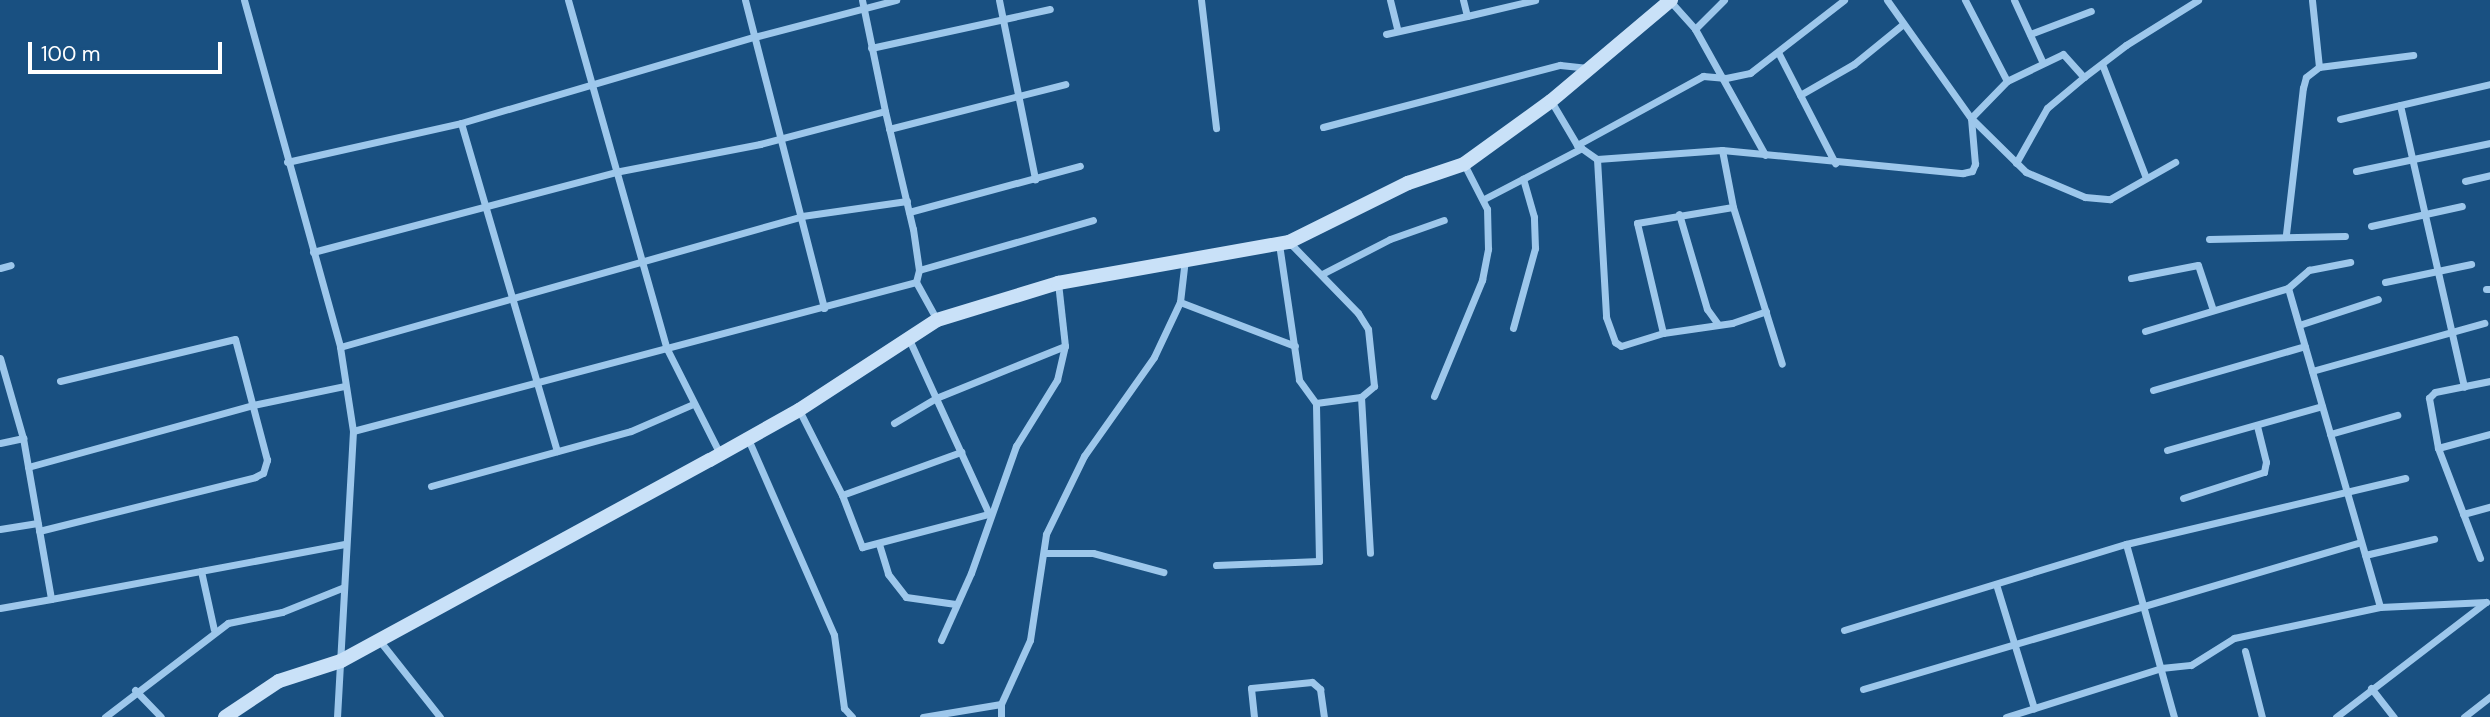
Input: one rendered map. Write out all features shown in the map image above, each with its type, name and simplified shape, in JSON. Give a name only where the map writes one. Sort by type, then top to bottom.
[{"type":"street","points":[[244,0],[340,347],[353,431],[342,588],[337,717]]},
{"type":"street","points":[[568,0],[667,349],[720,454]]},
{"type":"street","points":[[744,0],[778,140],[802,216],[824,308]]},
{"type":"street","points":[[862,0],[907,201],[919,270],[916,282],[937,320]]},
{"type":"street","points":[[287,162],[461,123],[754,37],[897,0]]},
{"type":"street","points":[[999,0],[1016,96],[1035,179]]},
{"type":"street","points":[[1200,0],[1216,128]]},
{"type":"street","points":[[1390,0],[1398,31]]},
{"type":"street","points":[[1463,0],[1467,16]]},
{"type":"street","points":[[1386,34],[1535,0]]},
{"type":"street","points":[[1695,29],[1724,0]]},
{"type":"street","points":[[1483,199],[1703,76],[1726,78],[1750,74],[1779,54],[1844,0]]},
{"type":"street","points":[[1887,0],[1971,118],[2016,163],[2052,186],[2096,199],[2110,199],[2175,162]]},
{"type":"street","points":[[1965,0],[2007,81]]},
{"type":"street","points":[[2014,0],[2043,63]]},
{"type":"street","points":[[2016,163],[2047,108],[2102,64],[2198,0]]},
{"type":"street","points":[[2312,0],[2319,67]]},
{"type":"street","points":[[225,717],[279,681],[341,661],[720,454],[747,436],[799,410],[907,336],[937,320],[1058,283],[1185,258],[1284,243],[1408,183],[1464,164],[1551,101],[1670,1],[1695,29],[1726,78],[1765,155]]},
{"type":"street","points":[[871,48],[1050,9]]},
{"type":"street","points":[[2030,34],[2091,11]]},
{"type":"street","points":[[1800,95],[1854,64],[1903,24]]},
{"type":"street","points":[[1779,54],[1835,163]]},
{"type":"street","points":[[1551,101],[1580,146],[1597,159],[1722,150],[1835,163],[1972,171],[1971,118],[2007,81],[2066,54],[2084,77]]},
{"type":"street","points":[[2286,234],[2306,77],[2319,67],[2413,55]]},
{"type":"street","points":[[2102,64],[2146,178]]},
{"type":"street","points":[[1323,127],[1560,65],[1592,68]]},
{"type":"street","points":[[889,130],[1065,84]]},
{"type":"street","points":[[2340,119],[2490,85]]},
{"type":"street","points":[[2400,105],[2464,387]]},
{"type":"street","points":[[313,252],[615,172],[778,140],[885,111]]},
{"type":"street","points":[[461,123],[557,451]]},
{"type":"street","points":[[2356,172],[2490,143]]},
{"type":"street","points":[[1722,150],[1732,207],[1782,364]]},
{"type":"street","points":[[1597,159],[1601,284],[1615,342],[1632,344],[1663,333],[1717,323],[1732,323],[1766,311]]},
{"type":"street","points":[[1434,396],[1482,280],[1489,233],[1483,199],[1464,164]]},
{"type":"street","points":[[909,212],[1080,166]]},
{"type":"street","points":[[2465,181],[2490,176]]},
{"type":"street","points":[[1513,328],[1535,248],[1534,217],[1523,179]]},
{"type":"street","points":[[340,347],[802,216],[907,201]]},
{"type":"street","points":[[2371,226],[2462,206]]},
{"type":"street","points":[[1663,333],[1637,223],[1732,207]]},
{"type":"street","points":[[1679,214],[1707,309],[1717,323]]},
{"type":"street","points":[[919,270],[1093,220]]},
{"type":"street","points":[[1322,274],[1390,240],[1444,220]]},
{"type":"street","points":[[2209,239],[2286,234],[2346,236]]},
{"type":"street","points":[[1284,243],[1322,274],[1368,329],[1374,386],[1361,397],[1316,403],[1303,392],[1295,346],[1284,243]]},
{"type":"street","points":[[1001,717],[1001,705],[1030,640],[1046,553],[1046,534],[1084,456],[1138,383],[1180,302],[1185,258]]},
{"type":"street","points":[[2145,331],[2288,288],[2309,270],[2350,262]]},
{"type":"street","points":[[2385,282],[2470,264]]},
{"type":"street","points":[[0,268],[11,265]]},
{"type":"street","points":[[2131,278],[2199,265],[2213,310]]},
{"type":"street","points":[[353,431],[916,282]]},
{"type":"street","points":[[941,640],[1016,446],[1057,380],[1065,346],[1058,283]]},
{"type":"street","points":[[2288,288],[2380,607]]},
{"type":"street","points":[[2299,325],[2378,299]]},
{"type":"street","points":[[1180,302],[1295,346]]},
{"type":"street","points":[[2312,371],[2484,323]]},
{"type":"street","points":[[907,336],[989,514]]},
{"type":"street","points":[[0,529],[38,527],[263,473],[267,460],[238,343],[230,338],[60,381]]},
{"type":"street","points":[[894,423],[936,398],[1065,346]]},
{"type":"street","points":[[2152,390],[2305,346]]},
{"type":"street","points":[[0,358],[23,438],[51,599]]},
{"type":"street","points":[[2480,558],[2438,448],[2429,398],[2435,392],[2490,381]]},
{"type":"street","points":[[28,467],[253,405],[345,386]]},
{"type":"street","points":[[1361,397],[1370,553]]},
{"type":"street","points":[[1216,565],[1318,561],[1316,403]]},
{"type":"street","points":[[431,486],[631,431],[693,404]]},
{"type":"street","points":[[2167,450],[2322,407]]},
{"type":"street","points":[[799,410],[842,495],[857,542],[866,547],[989,514]]},
{"type":"street","points":[[2330,434],[2397,415]]},
{"type":"street","points":[[2183,498],[2264,472],[2266,462],[2257,425]]},
{"type":"street","points":[[2438,448],[2490,434]]},
{"type":"street","points":[[747,436],[834,635],[844,708],[852,717]]},
{"type":"street","points":[[0,443],[23,438]]},
{"type":"street","points":[[842,495],[961,452]]},
{"type":"street","points":[[1844,630],[2126,544],[2405,478]]},
{"type":"street","points":[[2463,514],[2490,507]]},
{"type":"street","points":[[2365,555],[2434,539]]},
{"type":"street","points":[[1863,689],[2361,541]]},
{"type":"street","points":[[0,608],[346,544]]},
{"type":"street","points":[[879,544],[888,574],[906,597],[956,604]]},
{"type":"street","points":[[2126,544],[2174,717]]},
{"type":"street","points":[[1046,553],[1093,553],[1163,572]]},
{"type":"street","points":[[201,571],[215,630]]},
{"type":"street","points":[[1996,584],[2034,708]]},
{"type":"street","points":[[105,717],[135,690],[215,630],[228,623],[282,612],[342,588]]},
{"type":"street","points":[[2006,717],[2161,668],[2191,665],[2234,638],[2380,607],[2488,601]]},
{"type":"street","points":[[2336,717],[2488,601]]},
{"type":"street","points":[[379,640],[440,717]]},
{"type":"street","points":[[2245,651],[2262,717]]},
{"type":"street","points":[[1254,717],[1251,688],[1312,682],[1320,689],[1324,717]]},
{"type":"street","points":[[2371,688],[2394,717]]},
{"type":"street","points":[[135,690],[161,717]]},
{"type":"street","points":[[2464,717],[2490,696]]},
{"type":"street","points":[[923,717],[1001,705]]}]
